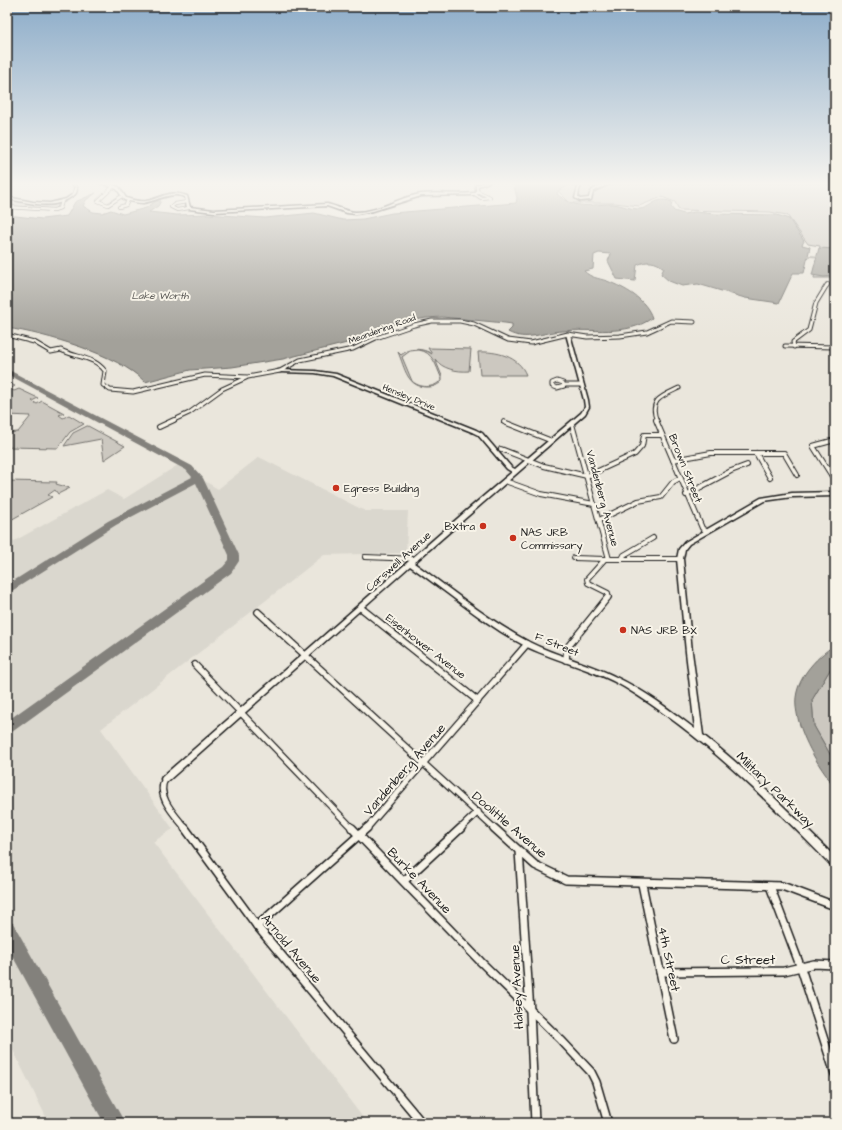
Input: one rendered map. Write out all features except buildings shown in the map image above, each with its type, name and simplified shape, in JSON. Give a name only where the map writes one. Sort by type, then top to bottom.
[{"type":"street","points":[[794,347],[793,342],[809,330],[816,303],[828,284]]},
{"type":"street","name":"Meandering Road","points":[[7,335],[34,342],[51,352],[61,350],[100,364],[105,371],[103,385],[110,390],[118,392],[139,391],[205,375],[248,378],[280,371],[300,360],[322,354],[353,349],[376,338],[414,325],[432,321],[451,320],[470,324],[508,340],[523,342],[544,342],[568,334],[587,337],[620,336],[647,332],[671,321],[694,322]]},
{"type":"street","name":"Carswell Avenue","points":[[165,779],[582,414],[586,407],[582,385],[568,334]]},
{"type":"street","points":[[785,346],[835,347]]},
{"type":"street","name":"Hensley Drive","points":[[280,371],[315,372],[334,375],[474,431],[480,434],[509,468],[516,472]]},
{"type":"street","points":[[159,427],[189,413],[222,389],[248,378]]},
{"type":"street","points":[[564,384],[582,385]]},
{"type":"street","name":"Brown Street","points":[[678,388],[657,400],[653,409],[686,495],[702,528],[706,531]]},
{"type":"street","points":[[504,422],[552,441]]},
{"type":"street","name":"Vandenberg Avenue","points":[[566,660],[567,648],[609,596],[608,593],[588,583],[587,579],[607,559],[599,520],[572,424]]},
{"type":"street","points":[[501,449],[554,469],[587,476],[635,454],[642,446],[644,435],[662,435]]},
{"type":"street","points":[[835,440],[813,446],[835,481]]},
{"type":"street","points":[[673,460],[711,453],[784,453],[797,475]]},
{"type":"street","points":[[756,453],[770,478]]},
{"type":"street","points":[[686,495],[700,490],[732,470],[747,465]]},
{"type":"street","points":[[599,520],[638,501],[661,498],[673,482],[680,478]]},
{"type":"street","points":[[505,481],[541,494],[594,504]]},
{"type":"street","points":[[699,735],[688,652],[680,559],[682,549],[687,543],[706,531],[767,498],[792,495],[835,494]]},
{"type":"street","points":[[622,559],[624,555],[653,538]]},
{"type":"street","points":[[365,557],[414,561]]},
{"type":"street","points":[[574,558],[680,559]]},
{"type":"street","name":"F Street","points":[[414,561],[527,644],[594,670],[625,684],[699,735]]},
{"type":"street","name":"Eisenhower Avenue","points":[[361,608],[478,701]]},
{"type":"street","name":"Doolittle Avenue","points":[[258,612],[535,865],[566,880],[642,884],[782,886],[835,906]]},
{"type":"street","name":"Vandenberg Avenue","points":[[257,926],[360,836],[527,644]]},
{"type":"street","name":"Burke Avenue","points":[[195,665],[530,1011],[560,1040],[594,1077],[608,1123]]},
{"type":"street","name":"Military Parkway","points":[[699,735],[759,788],[835,863]]},
{"type":"street","name":"Arnold Avenue","points":[[165,779],[161,785],[161,790],[167,803],[257,926],[422,1123]]},
{"type":"street","points":[[404,881],[478,812]]},
{"type":"street","name":"Halsey Avenue","points":[[519,851],[530,1011],[532,1086],[535,1123]]},
{"type":"street","name":"4th Street","points":[[642,884],[674,1039]]},
{"type":"street","points":[[770,886],[801,968],[835,1074]]},
{"type":"street","name":"C Street","points":[[660,972],[784,971],[814,964],[835,965]]},
{"type":"shaded area","points":[[801,235],[835,235],[835,278],[814,278],[820,246],[808,244]]},
{"type":"shaded area","points":[[428,348],[471,349],[469,371],[450,369],[435,359],[442,376],[442,381],[436,386],[430,387],[421,386],[415,384],[411,381],[408,376],[398,352],[401,355],[405,352],[416,349],[425,350],[432,354]],"holes":[[[410,351],[424,351],[436,364],[441,377],[441,380],[438,383],[431,386],[418,385],[412,381],[402,357]]]},
{"type":"shaded area","points":[[478,352],[492,352],[506,356],[518,363],[526,375],[480,375]]},
{"type":"shaded area","points":[[7,382],[15,386],[10,389],[14,391],[19,389],[38,398],[32,401],[37,404],[42,401],[64,413],[59,415],[63,418],[69,415],[84,424],[70,432],[58,448],[7,447],[7,433],[18,432],[31,416],[7,415]]},
{"type":"shaded area","points":[[87,426],[125,446],[104,460],[101,439],[64,446],[73,433]]},
{"type":"shaded area","points":[[259,457],[365,511],[408,511],[406,553],[324,555],[101,729],[173,829],[153,842],[367,1123],[49,1123],[7,1038],[7,545],[107,490],[124,499],[178,465],[218,489]]},
{"type":"shaded area","points":[[7,481],[57,482],[56,484],[70,488],[58,494],[55,490],[48,495],[52,497],[7,522]]},
{"type":"shaded area","points":[[835,665],[835,763],[814,726],[812,700],[831,668]]},
{"type":"water","name":"Lake Worth","points":[[7,235],[800,235],[804,241],[802,245],[810,247],[804,273],[793,273],[779,303],[745,298],[698,284],[682,286],[669,281],[661,274],[664,268],[651,262],[645,262],[637,265],[635,281],[617,279],[608,261],[611,254],[599,253],[594,255],[593,269],[584,271],[592,276],[614,284],[634,295],[645,305],[652,318],[642,324],[620,330],[573,330],[535,336],[522,336],[508,332],[512,328],[512,324],[442,317],[426,318],[389,325],[359,340],[283,359],[232,367],[190,370],[145,382],[133,372],[99,354],[60,340],[7,328]]},
{"type":"water","points":[[819,248],[835,249],[835,276],[824,277],[812,275]]},
{"type":"water","points":[[835,645],[835,665],[831,668],[812,700],[814,726],[835,763],[835,787],[822,770],[805,739],[798,718],[796,697],[802,679],[813,663]]},
{"type":"waterway","points":[[799,255],[822,257],[825,251],[835,251]]},
{"type":"taxiway","points":[[7,371],[189,468],[198,478]]},
{"type":"taxiway","points":[[7,590],[112,523],[198,478]]},
{"type":"taxiway","points":[[7,728],[227,570],[234,561],[234,555],[198,478]]},
{"type":"taxiway","points":[[7,929],[115,1123]]},
{"type":"place","name":"Egress Building","points":[[336,488]]},
{"type":"place","name":"BXtra","points":[[483,526]]},
{"type":"place","name":"NAS JRB Commissary","points":[[513,538]]},
{"type":"place","name":"NAS JRB BX","points":[[623,630]]}]
